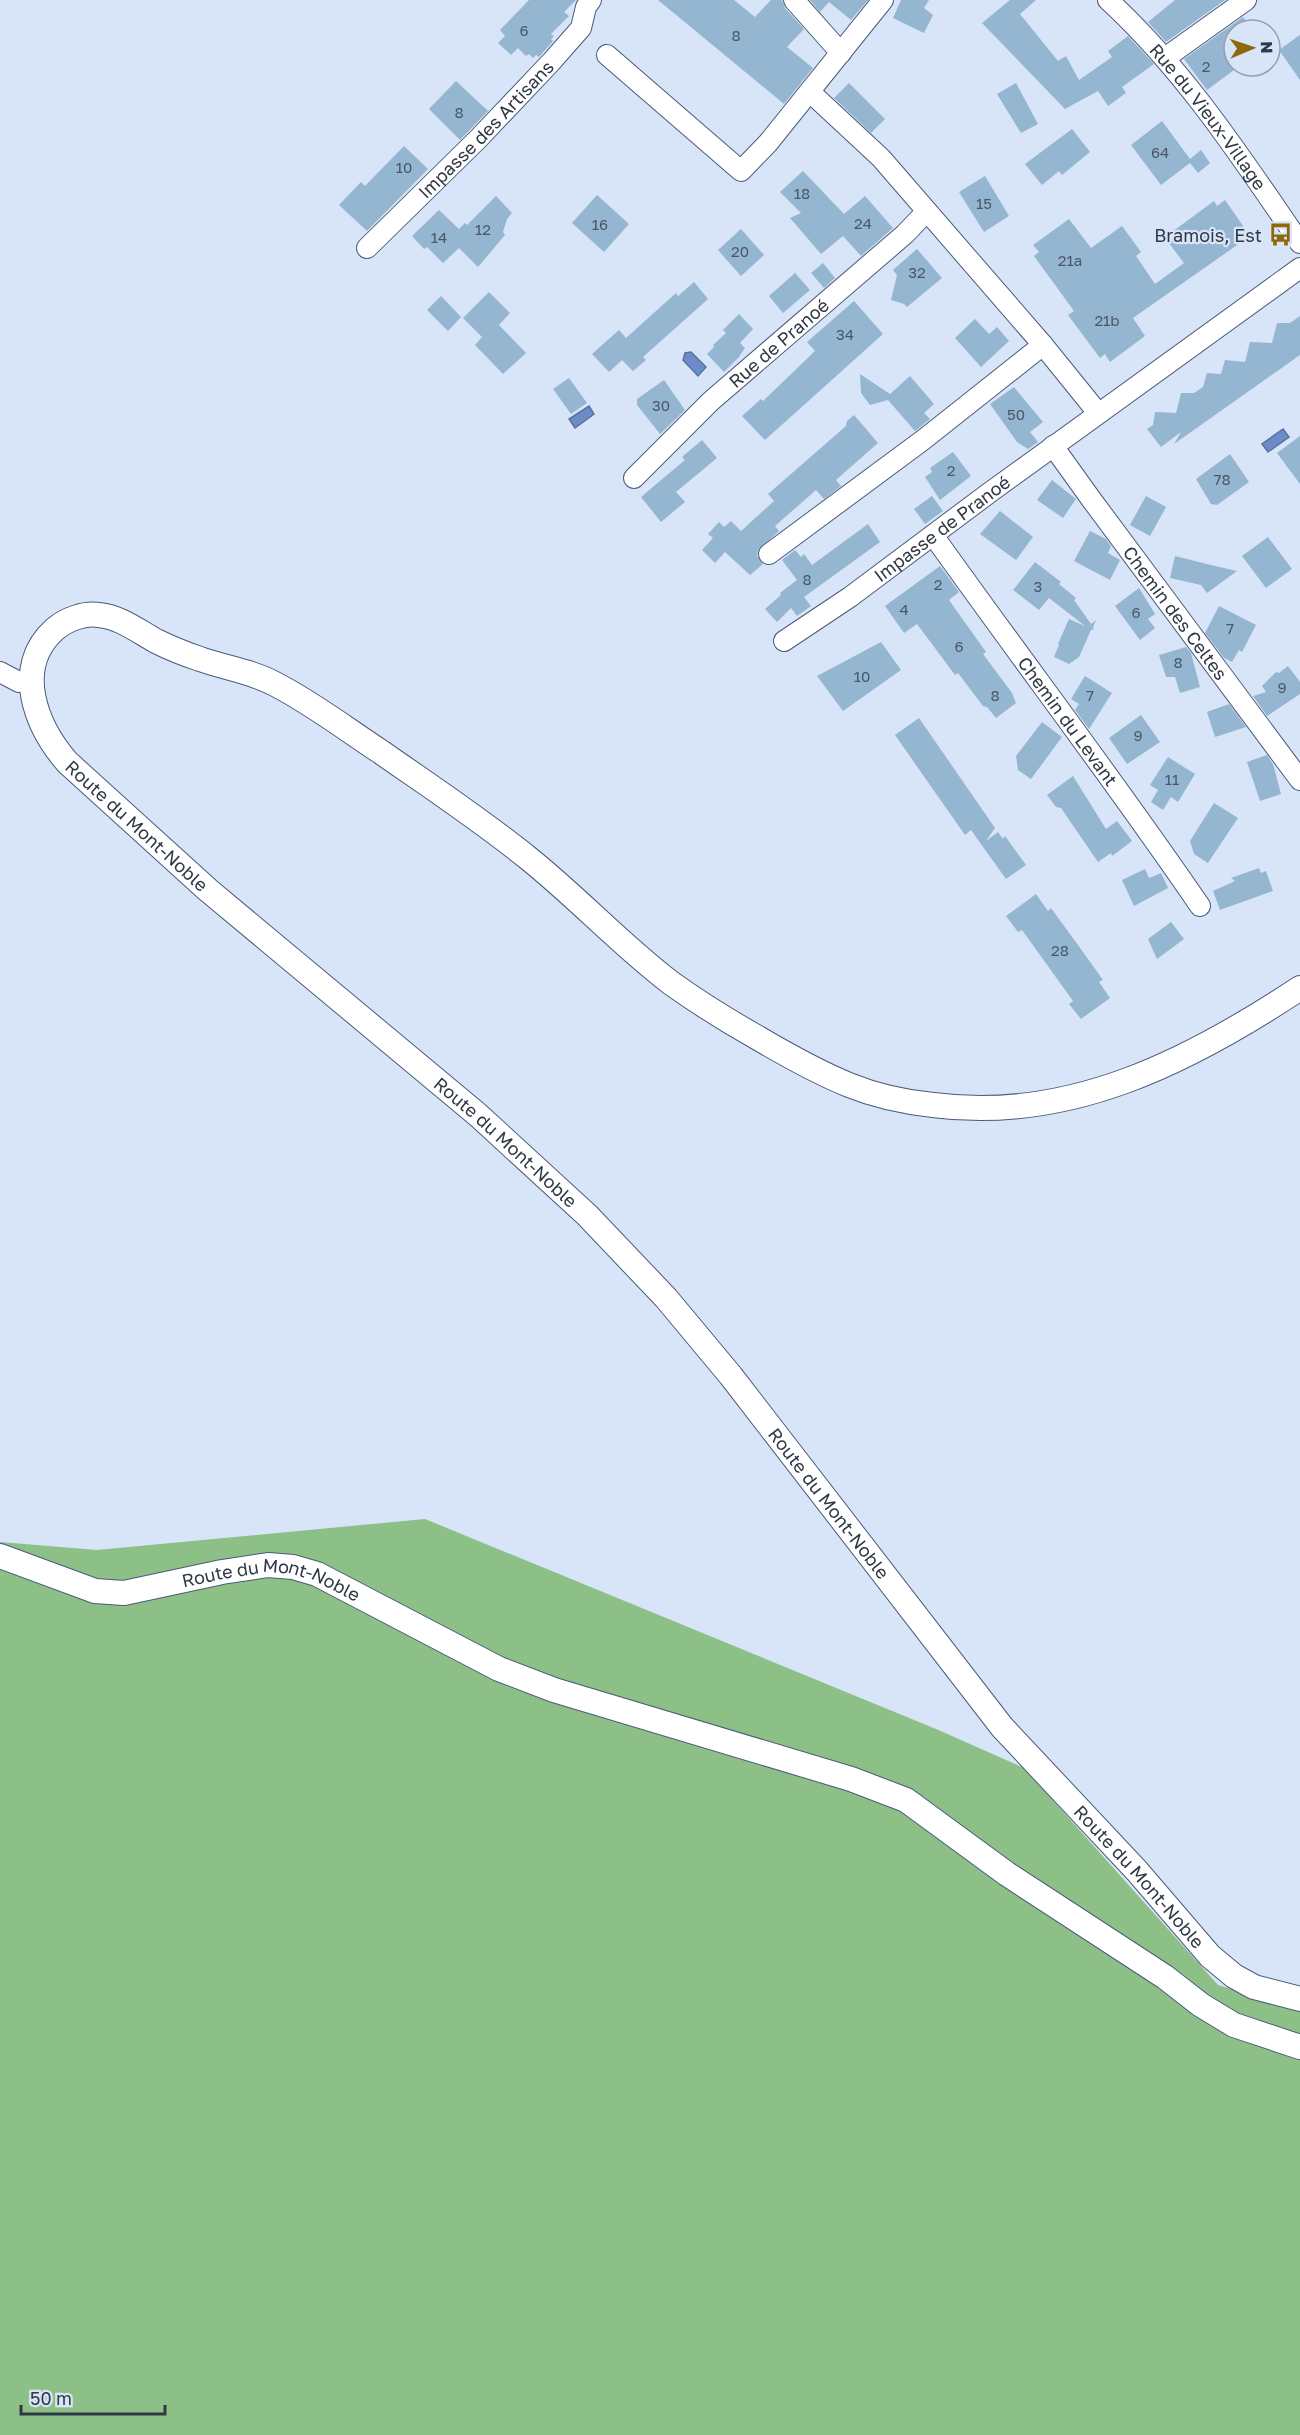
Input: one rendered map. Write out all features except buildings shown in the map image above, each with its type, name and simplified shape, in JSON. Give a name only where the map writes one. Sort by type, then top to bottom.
[{"type":"street","name":"Impasse des Artisans","points":[[367,248],[479,138],[552,61],[581,28],[586,7],[591,0]]},
{"type":"street","points":[[794,0],[841,53]]},
{"type":"street","points":[[607,55],[741,171],[768,143],[883,0]]},
{"type":"street","name":"Rue du Vieux-Village","points":[[1108,0],[1165,58],[1293,219],[1300,243]]},
{"type":"street","points":[[1165,58],[1246,0]]},
{"type":"street","points":[[810,92],[881,158],[1098,413],[1300,268]]},
{"type":"street","name":"Rue de Pranoé","points":[[634,478],[711,401],[905,234],[926,212]]},
{"type":"street","points":[[769,554],[923,440],[1042,345]]},
{"type":"street","name":"Impasse de Pranoé","points":[[784,640],[850,597],[1098,413]]},
{"type":"street","name":"Chemin des Celtes","points":[[1053,446],[1300,780]]},
{"type":"street","name":"Chemin du Levant","points":[[933,535],[1013,649],[1155,839],[1200,906]]},
{"type":"street","name":"Route du Mont-Noble","points":[[1300,988],[1248,1022],[1185,1056],[1147,1074],[1088,1094],[1026,1106],[981,1109],[954,1108],[889,1098],[851,1086],[809,1066],[700,1003],[647,964],[539,867],[486,825],[276,684],[252,674],[199,659],[166,646],[116,619],[96,615],[75,618],[63,623],[52,632],[42,644],[31,673],[34,703],[40,720],[51,744],[66,762],[208,890],[478,1115],[603,1231],[666,1298],[731,1376],[1002,1727],[1137,1871],[1210,1956],[1233,1976],[1254,1988],[1300,1999]]},
{"type":"street","points":[[0,672],[19,682]]},
{"type":"street","name":"Route du Mont-Noble","points":[[0,1556],[95,1591],[124,1593],[222,1572],[268,1565],[317,1574],[499,1669],[554,1690],[851,1779],[906,1800],[1007,1874],[1234,2025],[1300,2046]]},
{"type":"green space","points":[[425,1519],[936,1729],[1024,1768],[1218,1985],[1300,2010],[1300,2435],[0,2435],[0,1542],[97,1550]]},
{"type":"water","points":[[691,352],[706,367],[698,376],[683,360],[685,353]]},
{"type":"water","points":[[589,406],[594,414],[575,428],[569,419]]},
{"type":"water","points":[[1283,429],[1289,437],[1268,452],[1262,444]]},
{"type":"place","name":"Bramois, Est","points":[[1280,235]]}]
